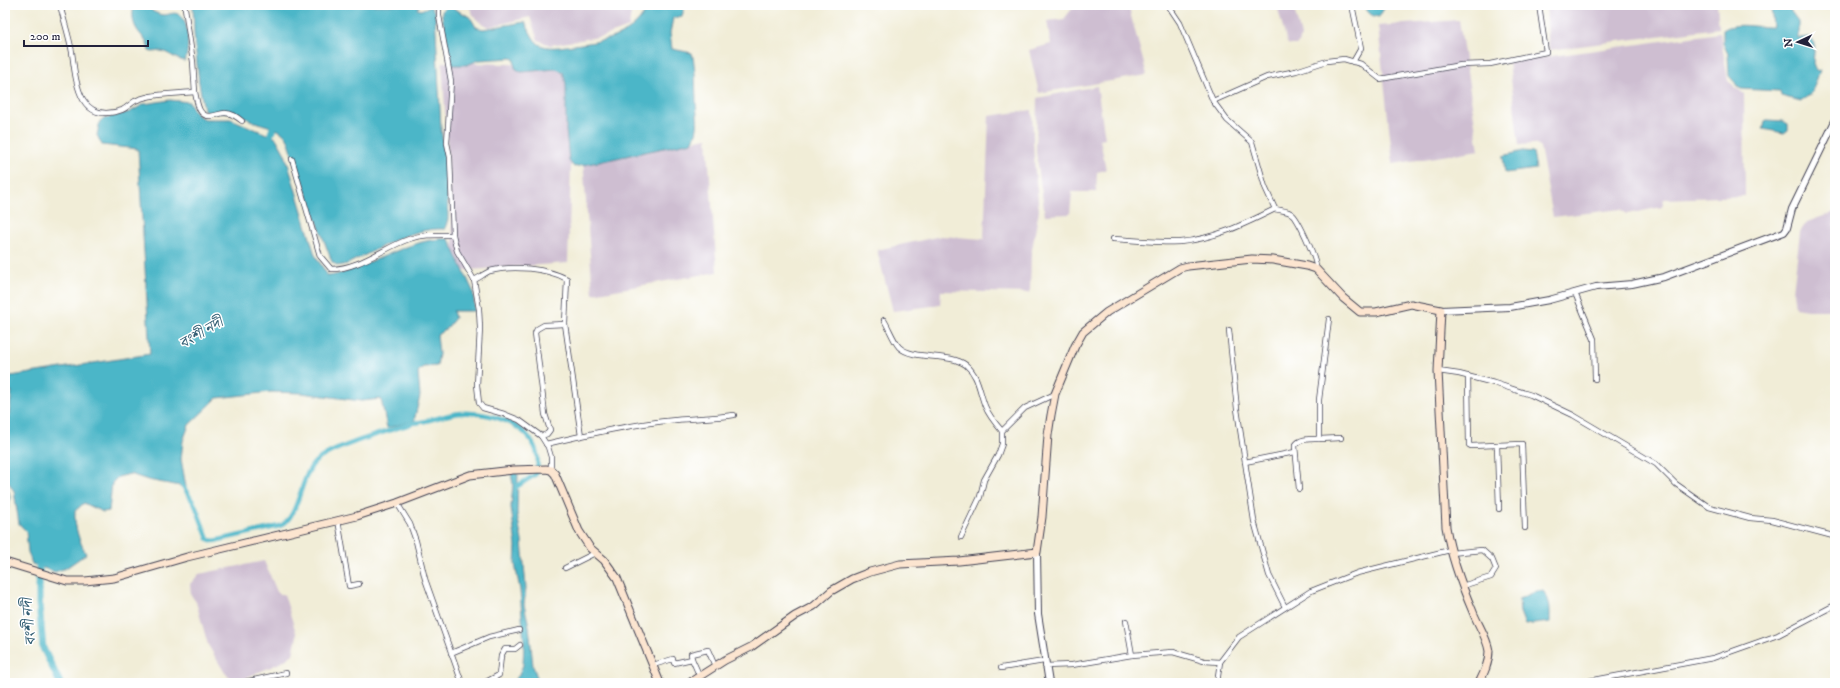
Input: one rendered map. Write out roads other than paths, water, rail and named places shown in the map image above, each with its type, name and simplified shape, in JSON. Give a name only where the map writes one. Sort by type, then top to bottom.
[{"type":"main road","points":[[689,683],[715,666],[751,647],[796,616],[814,606],[831,591],[852,579],[870,572],[900,564],[959,561],[1037,552],[1042,517],[1048,435],[1056,394],[1075,346],[1083,332],[1093,322],[1107,312],[1180,268],[1252,259],[1273,260],[1316,268],[1343,298],[1360,312],[1376,312],[1411,304],[1441,310],[1438,343],[1438,368],[1445,512],[1451,552],[1462,586],[1487,642],[1489,653],[1487,665],[1479,683]]},
{"type":"main road","points":[[5,562],[67,581],[85,581],[127,575],[187,557],[338,520],[397,503],[470,475],[528,469],[549,470],[560,484],[579,531],[590,548],[604,560],[617,578],[660,683]]},
{"type":"street","points":[[60,5],[72,52],[78,88],[84,104],[94,112],[102,113],[123,110],[135,101],[146,98],[195,92]]},
{"type":"street","points":[[441,5],[439,6],[439,16],[451,81],[448,143],[450,157],[453,235],[457,251],[474,280],[479,309],[480,328],[477,385],[479,403],[483,408],[519,420],[541,436],[551,457],[549,470]]},
{"type":"street","points":[[1168,5],[1180,23],[1213,100],[1227,120],[1252,142],[1265,187],[1275,209]]},
{"type":"street","points":[[1352,5],[1361,48],[1353,62]]},
{"type":"street","points":[[1213,100],[1267,77],[1296,71],[1327,61],[1344,59],[1361,64],[1380,79],[1461,65],[1490,64],[1546,52],[1539,5]]},
{"type":"street","points":[[185,8],[198,108],[202,114],[208,116],[226,113],[234,115],[242,121]]},
{"type":"street","points":[[1441,310],[1510,307],[1549,300],[1596,287],[1632,284],[1664,277],[1784,232],[1787,228],[1792,209],[1835,121]]},
{"type":"street","points":[[292,159],[320,256],[330,269],[350,266],[373,257],[401,242],[419,236],[453,235]]},
{"type":"street","points":[[1113,239],[1181,242],[1207,237],[1229,230],[1275,209],[1288,212],[1295,218],[1316,259],[1316,268]]},
{"type":"street","points":[[474,280],[489,271],[501,270],[541,270],[557,273],[567,278],[564,324],[581,436]]},
{"type":"street","points":[[1575,293],[1594,339],[1595,379]]},
{"type":"street","points":[[1319,438],[1319,400],[1329,319]]},
{"type":"street","points":[[884,320],[898,346],[907,352],[947,358],[965,365],[978,379],[985,405],[991,419],[1002,431],[1002,444],[998,455],[984,480],[980,497],[961,537]]},
{"type":"street","points":[[541,436],[547,434],[550,430],[545,414],[535,333],[537,329],[544,325],[564,324]]},
{"type":"street","points":[[1229,330],[1245,462],[1254,521],[1269,575],[1285,607]]},
{"type":"street","points":[[1438,368],[1531,395],[1573,415],[1656,464],[1676,484],[1709,507],[1750,518],[1772,520],[1833,536],[1835,539]]},
{"type":"street","points":[[1468,376],[1470,445],[1522,444],[1525,528]]},
{"type":"street","points":[[1002,431],[1025,408],[1056,394]]},
{"type":"street","points":[[546,444],[581,436],[675,420],[703,419],[734,415]]},
{"type":"street","points":[[1299,489],[1295,452],[1296,443],[1308,439],[1340,438]]},
{"type":"street","points":[[1497,445],[1500,509]]},
{"type":"street","points":[[1245,462],[1295,452]]},
{"type":"street","points":[[397,503],[410,524],[416,541],[425,579],[462,683]]},
{"type":"street","points":[[338,520],[349,586],[359,584]]},
{"type":"street","points":[[1217,683],[1220,662],[1239,637],[1310,591],[1357,572],[1451,552],[1482,550],[1492,559],[1496,569],[1492,577],[1462,586]]},
{"type":"street","points":[[1037,552],[1038,614],[1049,683]]},
{"type":"street","points":[[565,568],[595,553]]},
{"type":"street","points":[[1578,683],[1713,658],[1778,635],[1835,605]]},
{"type":"street","points":[[1126,621],[1132,655]]},
{"type":"street","points":[[451,653],[489,637],[519,630]]},
{"type":"street","points":[[484,683],[499,675],[501,656],[505,649],[515,649],[520,645]]},
{"type":"street","points":[[700,677],[691,654],[708,650],[715,666]]},
{"type":"street","points":[[1001,668],[1045,664],[1072,665],[1132,655],[1173,652],[1204,662],[1220,662]]},
{"type":"street","points":[[653,665],[673,659],[674,663],[692,659]]},
{"type":"street","points":[[240,683],[286,673]]},
{"type":"water","points":[[134,5],[150,5],[152,11],[161,15],[174,13],[180,15],[186,24],[188,37],[185,61],[161,51],[149,51],[148,45],[138,32],[134,21]]},
{"type":"water","points":[[193,5],[420,5],[417,9],[421,10],[430,6],[435,12],[441,128],[447,175],[448,219],[445,229],[432,229],[394,240],[347,264],[338,266],[332,262],[290,145],[283,133],[272,127],[250,120],[240,114],[230,112],[211,113],[204,110],[199,83],[194,34]]},
{"type":"water","points":[[648,5],[685,5],[682,16],[673,18],[670,33],[672,49],[692,53],[695,70],[697,121],[695,137],[692,142],[574,167],[569,161],[566,130],[566,84],[563,72],[556,69],[521,72],[515,68],[514,59],[511,58],[479,60],[467,65],[452,65],[442,16],[442,10],[449,6],[470,17],[476,27],[483,29],[525,22],[532,36],[537,42],[543,46],[555,47],[597,42],[618,36],[636,24],[643,16]]},
{"type":"water","points":[[1365,5],[1386,5],[1379,17],[1370,14]]},
{"type":"water","points":[[1763,5],[1786,5],[1798,21],[1798,38],[1809,37],[1815,43],[1813,63],[1816,71],[1820,70],[1812,93],[1801,101],[1781,96],[1780,91],[1741,89],[1729,76],[1728,54],[1723,43],[1723,30],[1728,27],[1740,25],[1773,27],[1771,6]]},
{"type":"water","points":[[170,100],[189,102],[197,115],[204,119],[231,119],[276,138],[285,154],[315,255],[328,276],[348,271],[415,244],[438,239],[449,239],[473,291],[475,311],[453,311],[455,318],[447,328],[437,335],[439,354],[437,366],[423,367],[418,372],[420,396],[414,421],[387,428],[381,399],[361,401],[302,393],[271,392],[217,398],[189,425],[183,441],[181,459],[186,487],[148,480],[130,474],[118,477],[112,483],[109,511],[103,512],[84,503],[75,511],[75,522],[81,544],[86,554],[66,568],[55,572],[32,564],[28,552],[26,531],[19,524],[14,491],[5,477],[5,447],[12,391],[5,391],[5,377],[150,354],[138,149],[102,145],[97,135],[100,121],[106,118],[130,112],[144,104]]},
{"type":"water","points":[[1765,121],[1783,121],[1788,124],[1788,130],[1784,133],[1763,129]]},
{"type":"water","points":[[1523,151],[1533,152],[1536,169],[1505,173],[1503,156]]},
{"type":"water","points":[[515,472],[518,474],[517,514],[522,541],[526,588],[524,605],[529,626],[533,666],[539,683],[512,683],[519,675],[523,665],[524,643],[520,590],[515,564],[516,546],[511,507],[513,484],[511,474]]},
{"type":"water","points":[[5,486],[8,489],[10,500],[5,515]]},
{"type":"water","points":[[1537,591],[1543,591],[1550,605],[1550,622],[1525,625],[1520,612],[1519,599]]},
{"type":"waterway","name":"বংশী নদী","points":[[267,145],[276,119]]},
{"type":"waterway","points":[[181,483],[195,505],[208,539],[214,541],[280,526],[286,522],[291,515],[309,470],[314,463],[322,457],[346,445],[413,423],[461,413],[474,413],[503,420],[516,426],[527,435],[534,446],[538,459],[536,474],[516,488]]},
{"type":"waterway","name":"বংশী নদী","points":[[39,558],[39,604],[43,648],[60,683]]}]
